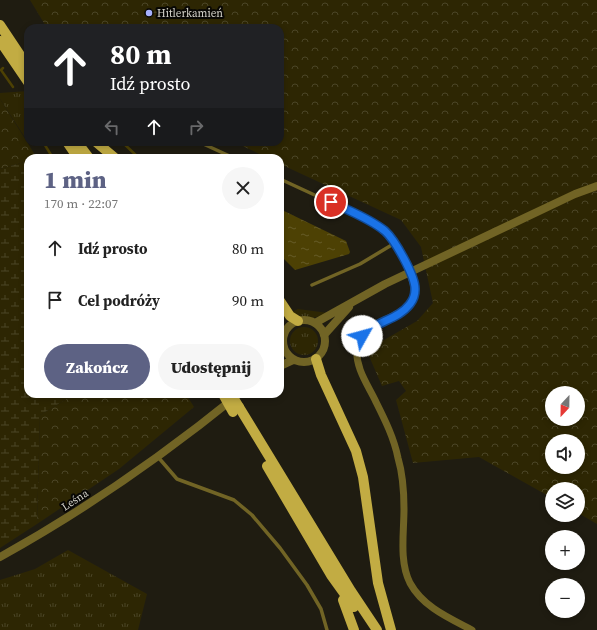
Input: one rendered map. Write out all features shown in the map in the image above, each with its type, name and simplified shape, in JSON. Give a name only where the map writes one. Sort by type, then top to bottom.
[{"type":"main road","points":[[0,24],[24,60]]},
{"type":"main road","points":[[0,41],[24,76]]},
{"type":"main road","points":[[100,146],[110,154]]},
{"type":"main road","points":[[284,307],[291,317],[298,321]]},
{"type":"main road","points":[[316,358],[322,375],[356,451],[361,467],[378,583],[391,630]]},
{"type":"main road","points":[[226,398],[236,409],[377,630]]},
{"type":"main road","points":[[232,398],[236,409],[331,574],[368,630]]},
{"type":"main road","points":[[331,574],[354,630]]},
{"type":"street","points":[[315,323],[353,303],[376,288],[575,194],[597,186]]},
{"type":"street","points":[[410,272],[415,290],[411,302],[402,312],[373,326],[362,336],[357,347],[358,363],[387,424],[398,457],[403,488],[403,561],[407,578],[413,589],[427,604],[472,630]]},
{"type":"street","points":[[324,335],[353,303]]},
{"type":"street","points":[[284,334],[285,330],[293,323],[308,320],[315,323],[324,335],[324,349],[316,358],[307,362],[293,360],[284,352]]},
{"type":"street","points":[[284,364],[293,360]]},
{"type":"street","name":"Leśna","points":[[0,557],[56,526],[158,457],[234,398]]},
{"type":"lane","points":[[208,146],[225,154]]},
{"type":"lane","points":[[284,181],[373,222],[386,232],[395,243],[410,272]]},
{"type":"lane","points":[[312,285],[360,264],[395,243]]},
{"type":"lane","points":[[158,457],[177,479],[234,500],[252,515],[307,585],[321,609],[327,630]]},
{"type":"green space","points":[[30,0],[597,0],[597,524],[585,517],[585,482],[545,482],[545,494],[479,457],[413,463],[396,400],[406,391],[399,381],[382,386],[369,356],[370,348],[417,321],[433,303],[421,247],[401,220],[284,166],[284,154],[260,154],[242,146],[284,146],[284,24],[45,24]]},
{"type":"green space","points":[[24,91],[24,136],[0,99],[0,93]]},
{"type":"green space","points":[[0,99],[24,137],[24,146],[29,146],[34,154],[24,154],[24,162],[0,169]]},
{"type":"green space","points":[[24,162],[24,398],[68,398],[40,415],[37,524],[0,548],[0,169]]},
{"type":"green space","points":[[298,309],[328,313],[310,318],[292,312]]},
{"type":"green space","points":[[304,327],[314,331],[318,341],[314,351],[304,355],[294,351],[290,341],[294,331]]},
{"type":"green space","points":[[68,398],[188,398],[194,407],[119,469],[37,524],[40,415]]},
{"type":"green space","points":[[68,550],[147,594],[138,630],[0,630],[0,580],[35,569]]},
{"type":"water","points":[[284,211],[346,241],[350,252],[349,254],[295,270],[284,259]]},
{"type":"waterway","points":[[3,68],[1,70],[13,87]]},
{"type":"waterway","points":[[46,146],[50,154]]},
{"type":"waterway","points":[[126,146],[135,154]]},
{"type":"place","name":"Hitlerkamień","points":[[149,13]]},
{"type":"route","points":[[331,202],[373,222],[386,232],[395,243],[414,282],[414,298],[407,308],[373,326],[362,336]]}]
